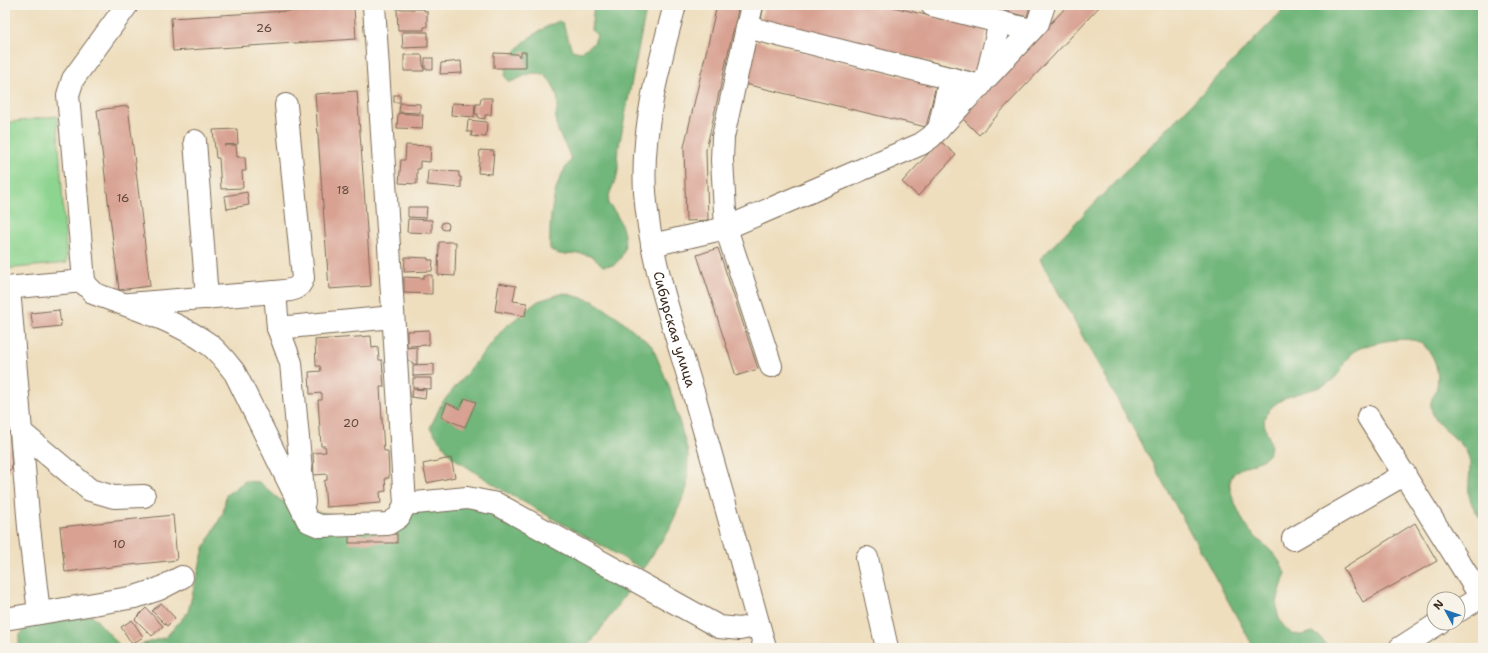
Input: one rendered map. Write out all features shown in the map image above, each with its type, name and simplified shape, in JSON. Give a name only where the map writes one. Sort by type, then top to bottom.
[{"type":"street","points":[[127,5],[73,79],[68,95],[84,281],[95,294],[124,304],[195,336],[212,346],[235,373],[308,521],[320,526],[388,524],[399,517],[405,504],[374,5]]},
{"type":"street","name":"Сибирская улица","points":[[675,5],[652,101],[646,147],[645,191],[652,245],[661,283],[721,486],[765,648]]},
{"type":"street","points":[[752,5],[723,137],[722,160],[726,228],[770,366]]},
{"type":"street","points":[[932,5],[1031,30]]},
{"type":"street","points":[[652,245],[726,228],[921,144],[939,129],[1038,23],[1044,5]]},
{"type":"street","points":[[984,82],[1000,22]]},
{"type":"street","points":[[747,27],[950,78],[984,82]]},
{"type":"street","points":[[939,129],[950,78]]},
{"type":"street","points":[[124,304],[295,290],[300,285],[303,278],[286,105]]},
{"type":"street","points":[[194,141],[207,298]]},
{"type":"street","points":[[39,613],[7,288],[84,281]]},
{"type":"street","points":[[275,292],[278,328],[291,363],[305,515]]},
{"type":"street","points":[[278,328],[393,317]]},
{"type":"street","points":[[1368,417],[1482,596],[1466,606]]},
{"type":"street","points":[[21,432],[90,490],[114,497],[144,496]]},
{"type":"street","points":[[1293,539],[1405,474]]},
{"type":"street","points":[[405,504],[467,498],[497,504],[719,627],[740,629],[758,625]]},
{"type":"street","points":[[867,558],[887,648]]},
{"type":"street","points":[[5,619],[135,597],[159,589],[182,578]]},
{"type":"street","points":[[1400,648],[1427,631]]},
{"type":"green space","points":[[594,5],[647,5],[617,156],[618,172],[608,204],[616,214],[622,228],[625,242],[624,249],[621,258],[614,265],[603,266],[594,258],[585,254],[565,255],[550,249],[550,227],[553,203],[560,180],[571,160],[556,124],[555,119],[558,103],[556,93],[549,79],[541,74],[533,73],[510,82],[505,77],[511,58],[524,42],[541,30],[559,21],[563,24],[572,50],[581,52],[594,43],[597,35],[591,30]]},
{"type":"green space","points":[[1288,5],[1483,5],[1483,522],[1474,509],[1469,495],[1470,462],[1466,451],[1457,440],[1441,426],[1433,414],[1431,402],[1436,390],[1438,377],[1433,357],[1425,346],[1413,340],[1405,339],[1386,341],[1359,349],[1350,355],[1337,375],[1331,381],[1314,389],[1287,397],[1272,407],[1264,420],[1271,448],[1269,453],[1260,461],[1241,468],[1232,476],[1230,483],[1234,501],[1247,527],[1252,534],[1274,554],[1286,573],[1278,598],[1277,613],[1280,620],[1292,634],[1302,635],[1313,632],[1320,637],[1326,645],[1326,648],[1254,648],[1040,259]]},
{"type":"green space","points":[[57,116],[67,263],[5,269],[5,123]]},
{"type":"green space","points":[[564,293],[593,301],[619,318],[652,346],[669,386],[688,452],[687,488],[670,528],[643,569],[504,491],[452,457],[430,428],[442,403],[504,328],[538,301]]},
{"type":"green space","points":[[245,481],[259,482],[280,500],[311,511],[355,518],[464,503],[504,515],[631,587],[587,648],[130,648],[166,637],[188,612],[204,548],[223,513],[226,495]]},
{"type":"green space","points":[[92,615],[122,648],[19,648],[19,636],[29,624]]},
{"type":"building","points":[[717,5],[739,5],[706,150],[708,220],[686,221],[684,147]]},
{"type":"building","points":[[764,5],[885,5],[987,30],[977,73],[761,20]]},
{"type":"building","points":[[981,5],[1030,5],[1027,17]]},
{"type":"building","points":[[1068,5],[1101,5],[979,135],[962,118]]},
{"type":"building","points":[[354,7],[356,39],[173,51],[171,18]]},
{"type":"building","points":[[397,9],[424,9],[424,11],[427,11],[427,27],[424,27],[424,30],[398,30]]},
{"type":"building","points":[[402,32],[428,32],[428,47],[403,48]]},
{"type":"building","points":[[756,41],[936,85],[926,127],[745,84]]},
{"type":"building","points":[[521,52],[526,52],[526,68],[494,68],[494,53],[518,54],[518,56],[521,56]]},
{"type":"building","points":[[404,55],[422,55],[424,71],[404,71]]},
{"type":"building","points":[[425,58],[433,58],[433,69],[425,69]]},
{"type":"building","points":[[461,61],[462,73],[440,74],[441,63]]},
{"type":"building","points":[[357,91],[371,286],[329,289],[315,94]]},
{"type":"building","points":[[394,95],[400,95],[400,102],[394,102]]},
{"type":"building","points":[[481,98],[492,98],[491,115],[485,115],[485,119],[478,118],[478,114],[475,114],[476,104],[480,104]]},
{"type":"building","points":[[400,103],[420,104],[420,113],[399,112]]},
{"type":"building","points":[[452,103],[475,104],[474,117],[451,115]]},
{"type":"building","points":[[128,106],[150,286],[119,290],[97,110]]},
{"type":"building","points":[[398,113],[423,115],[422,129],[397,128]]},
{"type":"building","points":[[468,120],[487,122],[486,137],[471,136],[472,132],[467,132]]},
{"type":"building","points":[[237,129],[238,144],[224,145],[236,145],[237,157],[245,157],[246,171],[242,171],[243,188],[221,189],[219,158],[216,158],[213,130]]},
{"type":"building","points":[[940,141],[956,155],[918,196],[902,182]]},
{"type":"building","points":[[406,145],[431,146],[430,162],[420,161],[420,169],[417,169],[417,184],[399,183],[401,160],[405,160]]},
{"type":"building","points":[[480,150],[494,151],[492,174],[478,173]]},
{"type":"building","points":[[428,170],[459,172],[459,177],[461,177],[461,188],[427,185]]},
{"type":"building","points":[[247,192],[249,205],[227,209],[225,196]]},
{"type":"building","points":[[408,207],[427,207],[426,218],[408,217]]},
{"type":"building","points":[[408,219],[432,220],[432,233],[407,232]]},
{"type":"building","points":[[443,222],[447,222],[449,226],[447,230],[443,230],[441,228],[441,224]]},
{"type":"building","points":[[439,242],[456,242],[455,276],[438,275]]},
{"type":"building","points":[[718,248],[758,369],[736,376],[697,255]]},
{"type":"building","points":[[405,257],[428,258],[428,260],[433,260],[432,271],[404,272]]},
{"type":"building","points":[[424,275],[432,275],[432,294],[404,293],[404,277],[424,278]]},
{"type":"building","points":[[499,283],[516,286],[513,301],[527,303],[525,316],[495,311]]},
{"type":"building","points":[[59,310],[61,326],[33,329],[31,313]]},
{"type":"building","points":[[429,330],[429,345],[407,346],[407,331]]},
{"type":"building","points":[[371,336],[372,348],[378,347],[379,360],[382,360],[384,387],[380,387],[384,451],[388,451],[389,478],[385,478],[386,491],[380,492],[381,503],[326,507],[324,481],[327,480],[327,474],[314,475],[313,453],[326,452],[325,446],[321,446],[318,400],[322,400],[322,393],[310,394],[309,372],[321,371],[320,366],[316,366],[315,340]]},
{"type":"building","points":[[417,347],[417,364],[413,364],[406,358],[405,348]]},
{"type":"building","points":[[434,364],[434,375],[413,376],[413,365]]},
{"type":"building","points":[[413,378],[431,378],[431,389],[413,388]]},
{"type":"building","points":[[413,389],[426,390],[425,399],[411,397]]},
{"type":"building","points":[[5,398],[7,398],[12,470],[5,470]]},
{"type":"building","points":[[465,398],[476,402],[465,427],[441,417],[447,403],[460,409]]},
{"type":"building","points":[[451,458],[455,477],[427,483],[423,464]]},
{"type":"building","points":[[8,488],[9,511],[5,511],[5,489]]},
{"type":"building","points":[[173,515],[177,560],[65,572],[60,527]]},
{"type":"building","points":[[1415,523],[1437,561],[1363,602],[1343,568]]},
{"type":"building","points":[[349,534],[397,534],[397,543],[349,543]]},
{"type":"building","points":[[161,603],[175,618],[167,626],[152,611]]},
{"type":"building","points":[[146,608],[163,626],[152,636],[135,619]]},
{"type":"building","points":[[132,620],[143,637],[132,644],[121,627]]}]
